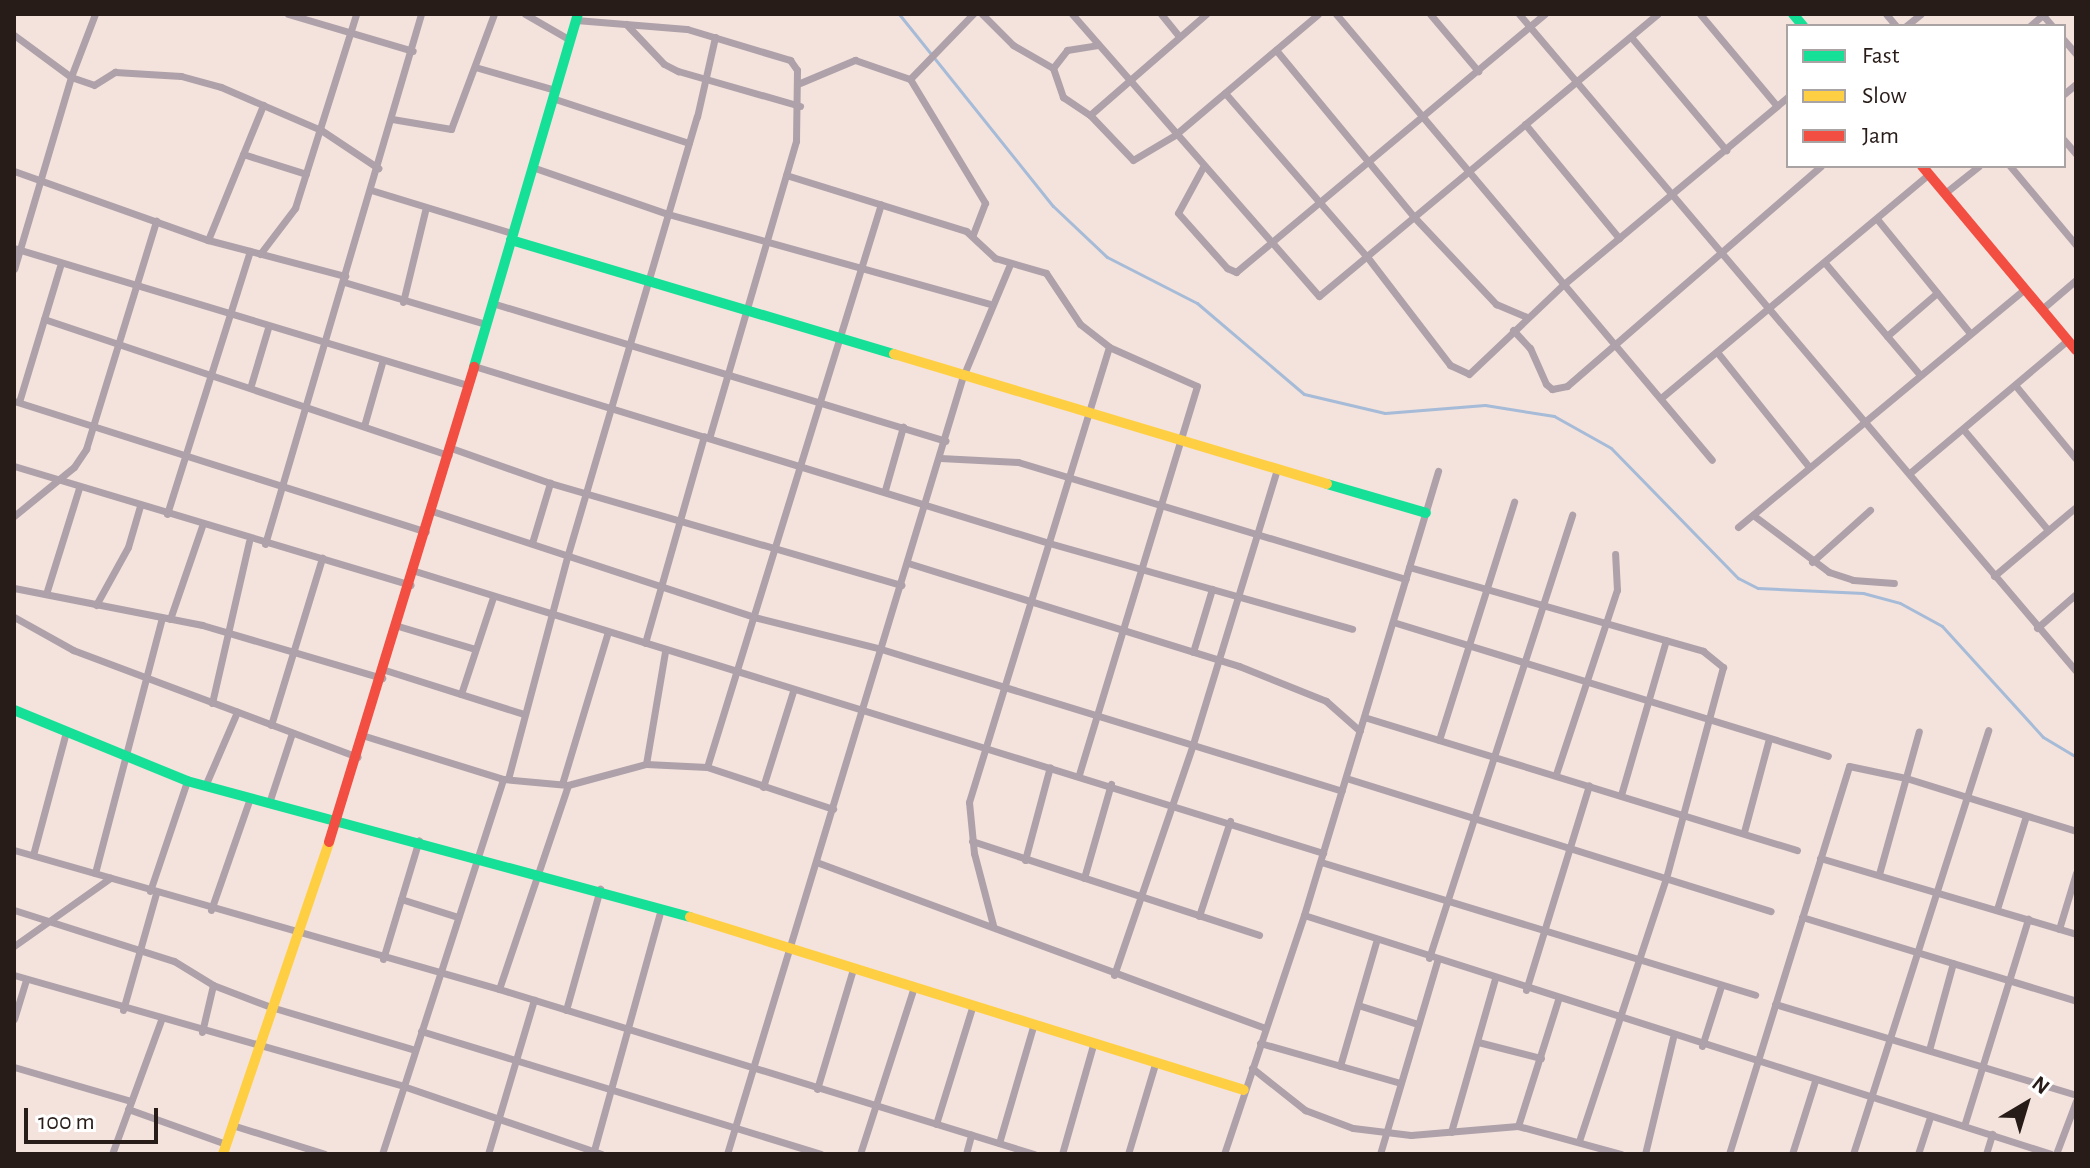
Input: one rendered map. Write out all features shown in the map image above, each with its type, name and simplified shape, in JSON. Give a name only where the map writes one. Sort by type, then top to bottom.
[{"type":"street","points":[[14,269],[17,249],[71,77],[95,14]]},
{"type":"street","points":[[288,14],[413,51]]},
{"type":"street","points":[[260,254],[295,208],[356,14]]},
{"type":"street","points":[[265,544],[413,51],[421,14]]},
{"type":"street","points":[[392,119],[451,129],[494,14]]},
{"type":"street","points":[[525,14],[570,40]]},
{"type":"street","points":[[910,79],[973,14]]},
{"type":"street","points":[[982,14],[1013,45],[1053,68],[1063,97],[1090,115],[1133,160],[1175,135],[1318,14]]},
{"type":"street","points":[[1072,14],[1319,296],[1658,14]]},
{"type":"street","points":[[1161,14],[1179,36]]},
{"type":"street","points":[[1090,115],[1206,14]]},
{"type":"street","points":[[1336,14],[1712,460]]},
{"type":"street","points":[[1430,14],[1478,71]]},
{"type":"street","points":[[1519,14],[1671,195],[1867,419],[2037,628],[2076,671]]},
{"type":"street","points":[[1203,167],[1178,213],[1232,272],[1321,204],[1545,14]]},
{"type":"street","points":[[1700,14],[1777,106]]},
{"type":"street","points":[[14,1067],[130,1105],[224,1149],[295,932],[365,736],[577,17],[715,37],[790,60],[800,83],[800,106],[786,175],[645,643]]},
{"type":"street","points":[[625,24],[664,64],[705,82],[800,106]]},
{"type":"street","points":[[14,47],[16,36],[71,77],[94,85],[115,72],[181,76],[263,105],[321,130],[378,168]]},
{"type":"street","points":[[382,1154],[505,779],[689,143],[715,37]]},
{"type":"street","points":[[1631,37],[1726,150]]},
{"type":"street","points":[[1053,68],[1067,50],[1098,45]]},
{"type":"street","points":[[1276,50],[1414,217],[1496,304],[1527,317]]},
{"type":"street","points":[[800,83],[855,60],[910,79],[920,88],[948,147],[985,203],[973,235]]},
{"type":"street","points":[[475,67],[689,143]]},
{"type":"street","points":[[1225,93],[1368,258],[1450,365],[1461,372],[1477,369],[1513,330],[1564,284],[1786,99]]},
{"type":"street","points":[[208,240],[263,105]]},
{"type":"street","points":[[1525,124],[1619,238]]},
{"type":"street","points":[[243,154],[306,174]]},
{"type":"street","points":[[532,167],[668,214],[990,304]]},
{"type":"street","points":[[1513,330],[1552,389],[1575,380],[1819,168]]},
{"type":"street","points":[[1945,193],[1976,168]]},
{"type":"street","points":[[2012,168],[2076,245]]},
{"type":"street","points":[[1661,398],[1877,219],[1926,170],[2076,350]]},
{"type":"street","points":[[14,171],[42,177],[208,240],[344,279],[403,302],[486,324]]},
{"type":"street","points":[[786,175],[973,235],[984,250],[1010,264],[1046,273],[1080,324],[1109,347],[1194,382],[1079,774]]},
{"type":"street","points":[[371,190],[425,211],[647,281],[841,336],[962,379],[1426,513]]},
{"type":"street","points":[[707,767],[881,204]]},
{"type":"street","points":[[403,302],[425,211]]},
{"type":"street","points":[[1877,219],[1970,333]]},
{"type":"street","points":[[14,516],[74,467],[92,428],[156,221]]},
{"type":"street","points":[[17,249],[382,363],[469,385]]},
{"type":"street","points":[[167,514],[250,251]]},
{"type":"street","points":[[61,263],[16,401],[92,428],[426,532]]},
{"type":"street","points":[[1825,263],[1919,374]]},
{"type":"street","points":[[727,1154],[819,863],[962,379],[990,304],[1010,264]]},
{"type":"street","points":[[2042,309],[2076,280]]},
{"type":"street","points":[[1738,527],[2025,289]]},
{"type":"street","points":[[1887,336],[1937,293]]},
{"type":"street","points":[[492,303],[945,441]]},
{"type":"street","points":[[44,319],[212,371],[364,426],[901,585]]},
{"type":"street","points":[[251,385],[268,328]]},
{"type":"street","points":[[1911,472],[2068,340]]},
{"type":"street","points":[[993,925],[972,841],[969,802],[1109,347]]},
{"type":"street","points":[[1717,352],[1809,467]]},
{"type":"street","points":[[364,426],[382,363]]},
{"type":"street","points":[[474,366],[802,463],[1049,543],[1352,629]]},
{"type":"street","points":[[2015,385],[2076,459]]},
{"type":"street","points":[[885,490],[903,427]]},
{"type":"street","points":[[1963,429],[2048,530]]},
{"type":"street","points":[[940,458],[1018,462],[1406,579]]},
{"type":"street","points":[[14,466],[249,541],[322,558],[411,585]]},
{"type":"street","points":[[1114,975],[1174,804],[1277,470]]},
{"type":"street","points":[[1224,1154],[1321,862],[1438,471]]},
{"type":"street","points":[[532,543],[550,483]]},
{"type":"street","points":[[46,594],[79,488]]},
{"type":"street","points":[[1439,740],[1514,502]]},
{"type":"street","points":[[96,605],[128,547],[140,506]]},
{"type":"street","points":[[1994,576],[2076,507]]},
{"type":"street","points":[[1812,562],[1870,510]]},
{"type":"street","points":[[432,511],[754,617],[881,649],[1342,791]]},
{"type":"street","points":[[1380,1154],[1418,1024],[1449,900],[1572,514]]},
{"type":"street","points":[[1753,515],[1812,562],[1853,580],[1894,583]]},
{"type":"street","points":[[95,873],[144,674],[202,526]]},
{"type":"street","points":[[212,703],[249,541]]},
{"type":"street","points":[[1556,774],[1617,590],[1615,554]]},
{"type":"street","points":[[271,725],[322,558]]},
{"type":"street","points":[[908,563],[1220,660],[1326,701],[1360,731]]},
{"type":"street","points":[[1409,567],[1703,651],[1723,667],[1666,878],[1579,1141]]},
{"type":"street","points":[[415,571],[665,652],[1079,774],[1323,853]]},
{"type":"street","points":[[14,588],[166,618],[461,694],[524,714]]},
{"type":"street","points":[[1193,652],[1212,589]]},
{"type":"street","points":[[2037,628],[2076,594]]},
{"type":"street","points":[[461,694],[493,597]]},
{"type":"street","points":[[14,617],[73,650],[144,674],[212,703],[358,757]]},
{"type":"street","points":[[1393,622],[1828,756]]},
{"type":"street","points":[[398,626],[475,649]]},
{"type":"street","points":[[499,989],[565,785],[608,632]]},
{"type":"street","points":[[1621,795],[1666,640]]},
{"type":"street","points":[[646,764],[665,652]]},
{"type":"street","points":[[763,787],[793,691]]},
{"type":"street","points":[[14,710],[187,781],[419,840],[535,875],[600,889],[852,972],[1244,1090]]},
{"type":"street","points":[[205,786],[237,712]]},
{"type":"street","points":[[1364,717],[1797,850]]},
{"type":"street","points":[[1853,1154],[1988,730]]},
{"type":"street","points":[[1879,874],[1919,731]]},
{"type":"street","points":[[33,855],[66,732]]},
{"type":"street","points":[[269,803],[292,733]]},
{"type":"street","points":[[365,736],[505,779],[565,785],[646,764],[707,767],[833,809]]},
{"type":"street","points":[[1744,832],[1769,739]]},
{"type":"street","points":[[1729,1154],[1849,766],[1906,778],[2076,831]]},
{"type":"street","points":[[1025,860],[1050,767]]},
{"type":"street","points":[[1346,778],[1771,911]]},
{"type":"street","points":[[123,1010],[153,892],[187,781]]},
{"type":"street","points":[[1084,878],[1111,784]]},
{"type":"street","points":[[1526,990],[1589,785]]},
{"type":"street","points":[[211,910],[250,798]]},
{"type":"street","points":[[1997,909],[2026,816]]},
{"type":"street","points":[[1199,916],[1230,821]]},
{"type":"street","points":[[383,959],[419,840]]},
{"type":"street","points":[[972,841],[1259,935]]},
{"type":"street","points":[[14,850],[438,976],[499,989],[752,1070],[1034,1154]]},
{"type":"street","points":[[1820,858],[2076,934]]},
{"type":"street","points":[[1321,862],[1755,995]]},
{"type":"street","points":[[819,863],[993,925],[1114,975],[1264,1028]]},
{"type":"street","points":[[2059,929],[2076,873]]},
{"type":"street","points":[[14,946],[110,878]]},
{"type":"street","points":[[566,1010],[600,889]]},
{"type":"street","points":[[401,899],[458,917]]},
{"type":"street","points":[[14,975],[258,1049],[403,1086],[596,1153],[610,1090],[661,908]]},
{"type":"street","points":[[14,910],[174,961],[213,985],[271,1007],[415,1050]]},
{"type":"street","points":[[1304,915],[1376,942],[1673,1037],[2054,1154],[2076,1101]]},
{"type":"street","points":[[1802,917],[2076,1001]]},
{"type":"street","points":[[1964,1126],[2028,919]]},
{"type":"street","points":[[1340,1066],[1376,942]]},
{"type":"street","points":[[1929,1050],[1953,963]]},
{"type":"street","points":[[817,1089],[852,972]]},
{"type":"street","points":[[1451,1132],[1495,979]]},
{"type":"street","points":[[14,1019],[26,980]]},
{"type":"street","points":[[202,1032],[213,985]]},
{"type":"street","points":[[1702,1046],[1721,986]]},
{"type":"street","points":[[860,1154],[913,990]]},
{"type":"street","points":[[488,1154],[534,1000]]},
{"type":"street","points":[[1518,1126],[1558,1000]]},
{"type":"street","points":[[1775,1004],[2076,1095]]},
{"type":"street","points":[[1358,1005],[1418,1024]]},
{"type":"street","points":[[936,1124],[972,1008]]},
{"type":"street","points":[[112,1154],[161,1020]]},
{"type":"street","points":[[999,1143],[1033,1027]]},
{"type":"street","points":[[421,1031],[820,1154]]},
{"type":"street","points":[[1645,1154],[1673,1037]]},
{"type":"street","points":[[1478,1042],[1541,1058]]},
{"type":"street","points":[[1260,1043],[1400,1083]]},
{"type":"street","points":[[1062,1154],[1093,1045]]},
{"type":"street","points":[[1128,1154],[1155,1064]]},
{"type":"street","points":[[1252,1068],[1305,1110],[1385,1135],[1518,1126],[1621,1154]]},
{"type":"street","points":[[1792,1154],[1815,1081]]},
{"type":"street","points":[[1918,1154],[1930,1116]]},
{"type":"street","points":[[232,1125],[325,1154]]},
{"type":"street","points":[[1986,1154],[1992,1134]]},
{"type":"street","points":[[966,1154],[971,1135]]},
{"type":"waterway","points":[[899,14],[1053,206],[1107,257],[1197,303],[1304,394],[1385,413],[1485,405],[1554,416],[1611,448],[1738,578],[1758,588],[1863,593],[1900,603],[1942,626],[2043,737],[2076,757]]},
{"type":"traffic: fast","points":[[474,367],[578,14]]},
{"type":"traffic: fast","points":[[1793,14],[1801,24]]},
{"type":"traffic: fast","points":[[511,240],[894,354]]},
{"type":"traffic: fast","points":[[1327,484],[1426,513]]},
{"type":"traffic: fast","points":[[14,710],[187,781],[690,917]]},
{"type":"traffic: slow","points":[[894,354],[1327,484]]},
{"type":"traffic: slow","points":[[223,1154],[329,842]]},
{"type":"traffic: slow","points":[[690,917],[1244,1090]]},
{"type":"traffic: jam","points":[[1924,168],[2076,350]]},
{"type":"traffic: jam","points":[[329,842],[474,367]]}]
